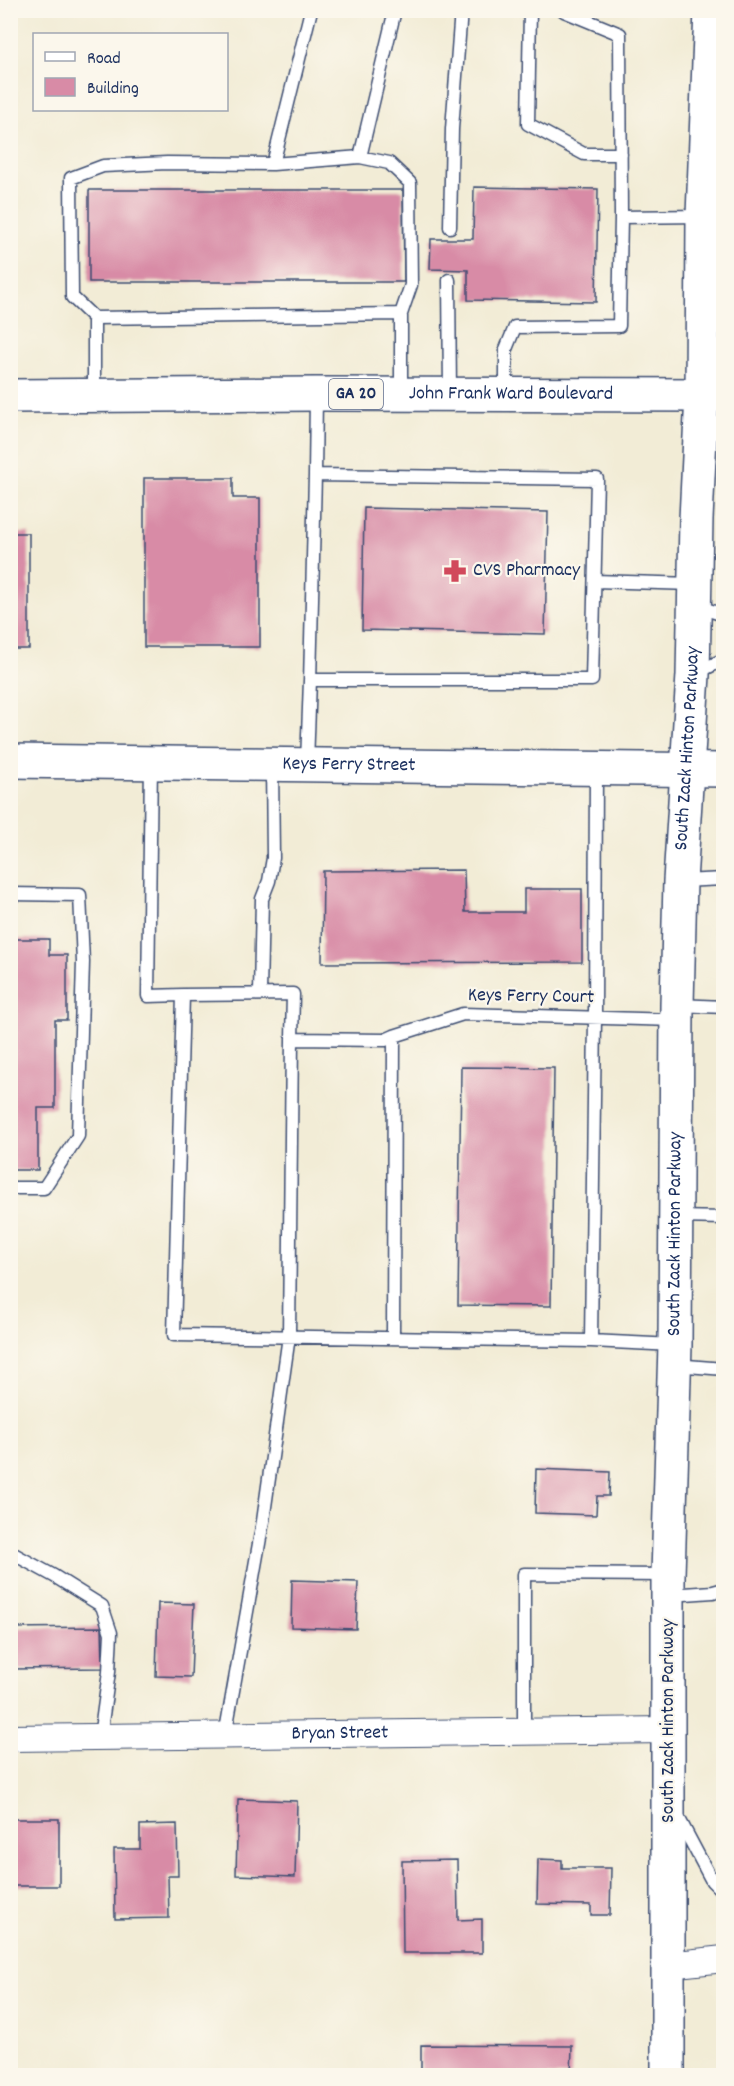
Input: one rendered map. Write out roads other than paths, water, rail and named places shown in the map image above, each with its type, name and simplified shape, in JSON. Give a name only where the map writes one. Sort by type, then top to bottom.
[{"type":"main road","name":"South Zack Hinton Parkway","points":[[668,2076],[668,1585],[674,1355],[677,1012],[680,881],[693,675],[705,601],[696,519],[713,395],[703,216],[713,12]]},
{"type":"main road","name":"John Frank Ward Boulevard","points":[[10,396],[713,395]]},
{"type":"main road","name":"Keys Ferry Street","points":[[10,761],[723,770]]},
{"type":"street","name":"Bryan Street","points":[[10,1737],[668,1730]]},
{"type":"street","points":[[668,1965],[723,1959]]},
{"type":"lane","points":[[273,164],[311,10]]},
{"type":"lane","points":[[360,158],[396,10]]},
{"type":"lane","points":[[450,227],[452,129],[461,10]]},
{"type":"lane","points":[[530,10],[528,124],[584,154],[621,154]]},
{"type":"lane","points":[[506,394],[506,349],[515,327],[620,326],[620,34],[563,11]]},
{"type":"lane","points":[[401,314],[94,318],[72,297],[71,177],[103,166],[273,164],[360,158],[389,164],[411,183],[411,285],[401,314],[401,394]]},
{"type":"lane","points":[[621,217],[703,216]]},
{"type":"lane","points":[[449,280],[450,394]]},
{"type":"lane","points":[[94,318],[94,396]]},
{"type":"lane","points":[[307,764],[316,394]]},
{"type":"lane","points":[[310,682],[310,680],[592,680],[595,581],[597,479],[315,476]]},
{"type":"lane","points":[[595,581],[705,601]]},
{"type":"lane","points":[[693,675],[723,659]]},
{"type":"lane","points":[[151,762],[148,996],[293,994],[289,1336],[263,1521],[225,1736]]},
{"type":"lane","points":[[260,993],[262,899],[269,881],[273,858],[272,764]]},
{"type":"lane","points":[[591,1341],[596,1017],[596,767]]},
{"type":"lane","points":[[680,881],[723,879]]},
{"type":"lane","points":[[10,894],[80,895],[83,962],[78,1136],[44,1188],[10,1188]]},
{"type":"lane","points":[[183,995],[174,1335],[591,1341],[674,1355],[723,1369]]},
{"type":"lane","name":"Keys Ferry Court","points":[[292,1039],[385,1040],[463,1014],[596,1017],[723,1007]]},
{"type":"lane","points":[[393,1338],[394,1036]]},
{"type":"lane","points":[[676,1217],[723,1218]]},
{"type":"lane","points":[[10,1552],[102,1606],[111,1633],[110,1672],[100,1737]]},
{"type":"lane","points":[[524,1731],[524,1574],[668,1585],[713,1592],[723,1589]]},
{"type":"lane","points":[[669,1798],[712,1881],[723,1893]]},
{"type":"place","name":"CVS Pharmacy","points":[[455,571]]}]
